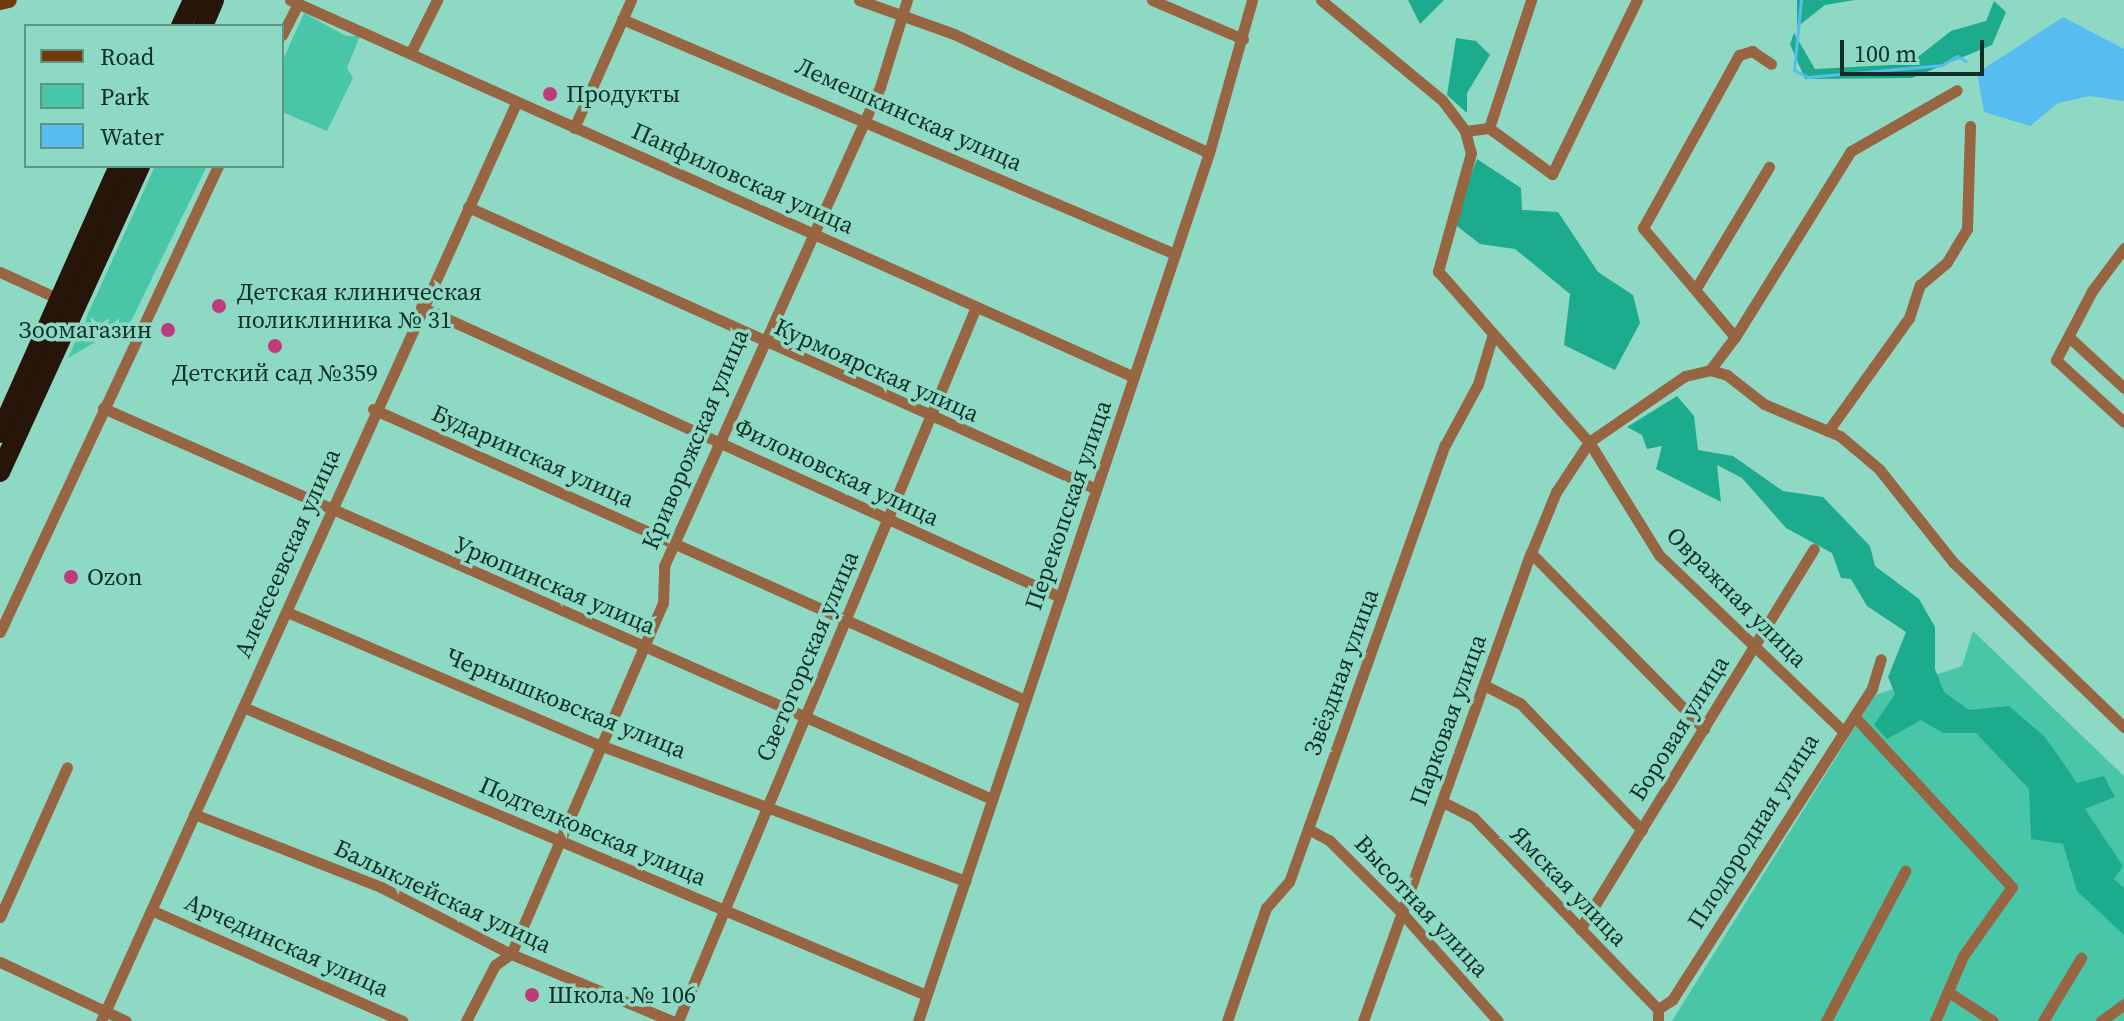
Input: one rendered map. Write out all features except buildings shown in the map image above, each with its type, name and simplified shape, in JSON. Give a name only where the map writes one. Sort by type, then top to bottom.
[{"type":"highway","points":[[182,24],[193,0]]},
{"type":"highway","points":[[204,24],[214,0]]},
{"type":"highway","points":[[0,433],[118,168]]},
{"type":"highway","points":[[0,472],[139,168]]},
{"type":"street","points":[[0,2],[9,0]]},
{"type":"street","points":[[412,50],[437,0]]},
{"type":"street","points":[[574,128],[631,0]]},
{"type":"street","points":[[859,0],[1209,153]]},
{"type":"street","name":"Криворожская улица","points":[[466,1021],[495,965],[511,954],[597,744],[663,603],[674,544],[722,444],[761,342],[863,119],[907,0]]},
{"type":"street","points":[[1152,0],[1243,39]]},
{"type":"street","name":"Перекопская улица","points":[[918,1021],[1209,153],[1252,0]]},
{"type":"street","points":[[1321,0],[1442,100],[1465,131],[1489,128],[1552,174],[1637,0]]},
{"type":"street","points":[[1489,128],[1531,0]]},
{"type":"street","points":[[284,30],[294,2]]},
{"type":"street","name":"Панфиловская улица","points":[[294,2],[412,50],[516,103],[1134,377]]},
{"type":"street","name":"Лемешкинская улица","points":[[622,19],[1175,254]]},
{"type":"street","points":[[1735,337],[1698,285],[1643,228],[1739,55],[1752,51],[1771,64]]},
{"type":"street","points":[[1589,442],[1651,396],[1710,370],[1735,337],[1851,151],[1957,90]]},
{"type":"street","name":"Алексеевская улица","points":[[103,1016],[287,612],[373,409],[516,103]]},
{"type":"street","points":[[1828,431],[1909,318],[1920,285],[1947,262],[1967,229],[1970,126]]},
{"type":"street","name":"Овражная улица","points":[[1465,131],[1471,153],[1438,271],[1589,442],[1659,555],[1843,731]]},
{"type":"street","points":[[1698,285],[1769,167]]},
{"type":"street","points":[[0,632],[217,168]]},
{"type":"street","name":"Курмоярская улица","points":[[468,207],[761,342],[1096,489]]},
{"type":"street","points":[[2124,248],[2056,360],[2124,422]]},
{"type":"street","points":[[0,272],[59,299]]},
{"type":"street","name":"Филоновская улица","points":[[421,307],[1060,597]]},
{"type":"street","name":"Светогорская улица","points":[[675,1021],[727,911],[767,807],[976,307]]},
{"type":"street","name":"Звёздная улица","points":[[1227,1021],[1266,908],[1289,882],[1445,445],[1478,384],[1493,334]]},
{"type":"street","points":[[2069,337],[2124,388]]},
{"type":"street","points":[[1710,370],[1828,431],[1879,469],[1953,562],[2124,727]]},
{"type":"street","name":"Урюпинская улица","points":[[103,408],[330,512],[641,645],[805,721],[992,799]]},
{"type":"street","name":"Бударинская улица","points":[[373,409],[1025,700]]},
{"type":"street","name":"Парковая улица","points":[[1363,1021],[1486,686],[1531,553],[1556,492],[1589,442]]},
{"type":"street","name":"Боровая улица","points":[[1580,929],[1814,549]]},
{"type":"street","points":[[1531,553],[1704,729]]},
{"type":"street","name":"Чернышковская улица","points":[[287,612],[597,744],[965,881]]},
{"type":"street","name":"Плодородная улица","points":[[1658,1015],[1672,1000],[1854,716],[1881,659]]},
{"type":"street","points":[[1486,686],[1520,703],[1642,830]]},
{"type":"street","name":"Подтелковская улица","points":[[243,707],[926,995]]},
{"type":"street","points":[[1854,716],[2012,887],[1963,956],[1950,993],[1935,1021]]},
{"type":"street","points":[[0,917],[67,767]]},
{"type":"street","name":"Ямская улица","points":[[1443,802],[1473,817],[1658,1015]]},
{"type":"street","name":"Балыклейская улица","points":[[194,814],[381,887],[511,954],[675,1021]]},
{"type":"street","name":"Высотная улица","points":[[1308,829],[1329,840],[1402,913],[1498,1021]]},
{"type":"street","points":[[1826,1021],[1905,871]]},
{"type":"street","name":"Арчединская улица","points":[[151,910],[403,1021]]},
{"type":"street","points":[[2043,1021],[2081,958]]},
{"type":"street","points":[[1,964],[103,1016],[126,1021]]},
{"type":"street","points":[[1950,993],[1993,1021]]},
{"type":"street","points":[[2101,1021],[2124,1004]]},
{"type":"green space","points":[[1408,0],[1444,0],[1420,24]]},
{"type":"green space","points":[[1797,0],[1855,0],[1825,5],[1797,27]]},
{"type":"green space","points":[[1994,1],[2006,12],[1992,45],[1912,78],[1805,79],[1790,44],[1794,33],[1815,69],[1909,64],[1951,31],[1986,21]]},
{"type":"green space","points":[[304,13],[346,36],[360,36],[347,68],[353,78],[327,131],[284,113],[284,58]]},
{"type":"green space","points":[[1456,38],[1476,41],[1490,55],[1467,93],[1467,113],[1447,95]]},
{"type":"green space","points":[[1477,159],[1521,188],[1522,210],[1558,212],[1598,272],[1633,295],[1640,323],[1615,370],[1564,345],[1570,294],[1515,249],[1480,244],[1453,223]]},
{"type":"green space","points":[[154,168],[206,168],[131,321],[68,358]]},
{"type":"green space","points":[[1677,396],[1694,416],[1698,450],[1733,456],[1783,491],[1823,497],[1870,546],[1875,566],[1919,599],[1935,627],[1935,669],[1944,692],[1969,710],[2009,706],[2045,737],[2077,783],[2104,776],[2115,797],[2085,809],[2123,866],[2114,879],[2124,888],[2124,935],[2077,891],[2063,844],[2031,839],[2029,789],[1976,733],[1943,733],[1921,720],[1887,739],[1874,725],[1895,694],[1888,677],[1906,632],[1867,606],[1851,579],[1841,578],[1832,553],[1786,528],[1742,478],[1717,465],[1721,502],[1656,469],[1662,446],[1647,449],[1642,435],[1627,427]]},
{"type":"green space","points":[[1973,631],[2124,776],[2124,1021],[1672,1021],[1875,695],[1962,666]]},
{"type":"water","points":[[2063,17],[2124,49],[2124,101],[2090,96],[2058,103],[2030,126],[1984,112],[1977,73]]},
{"type":"waterway","points":[[1801,0],[1794,70],[1808,77],[1942,65],[1957,56],[1966,61]]},
{"type":"place","name":"Продукты","points":[[550,94]]},
{"type":"place","name":"Детская клиническая поликлиника № 31","points":[[219,306]]},
{"type":"place","name":"Зоомагазин","points":[[168,330]]},
{"type":"place","name":"Детский сад №359","points":[[275,346]]},
{"type":"place","name":"Ozon","points":[[71,577]]},
{"type":"place","name":"Школа № 106","points":[[532,995]]}]
